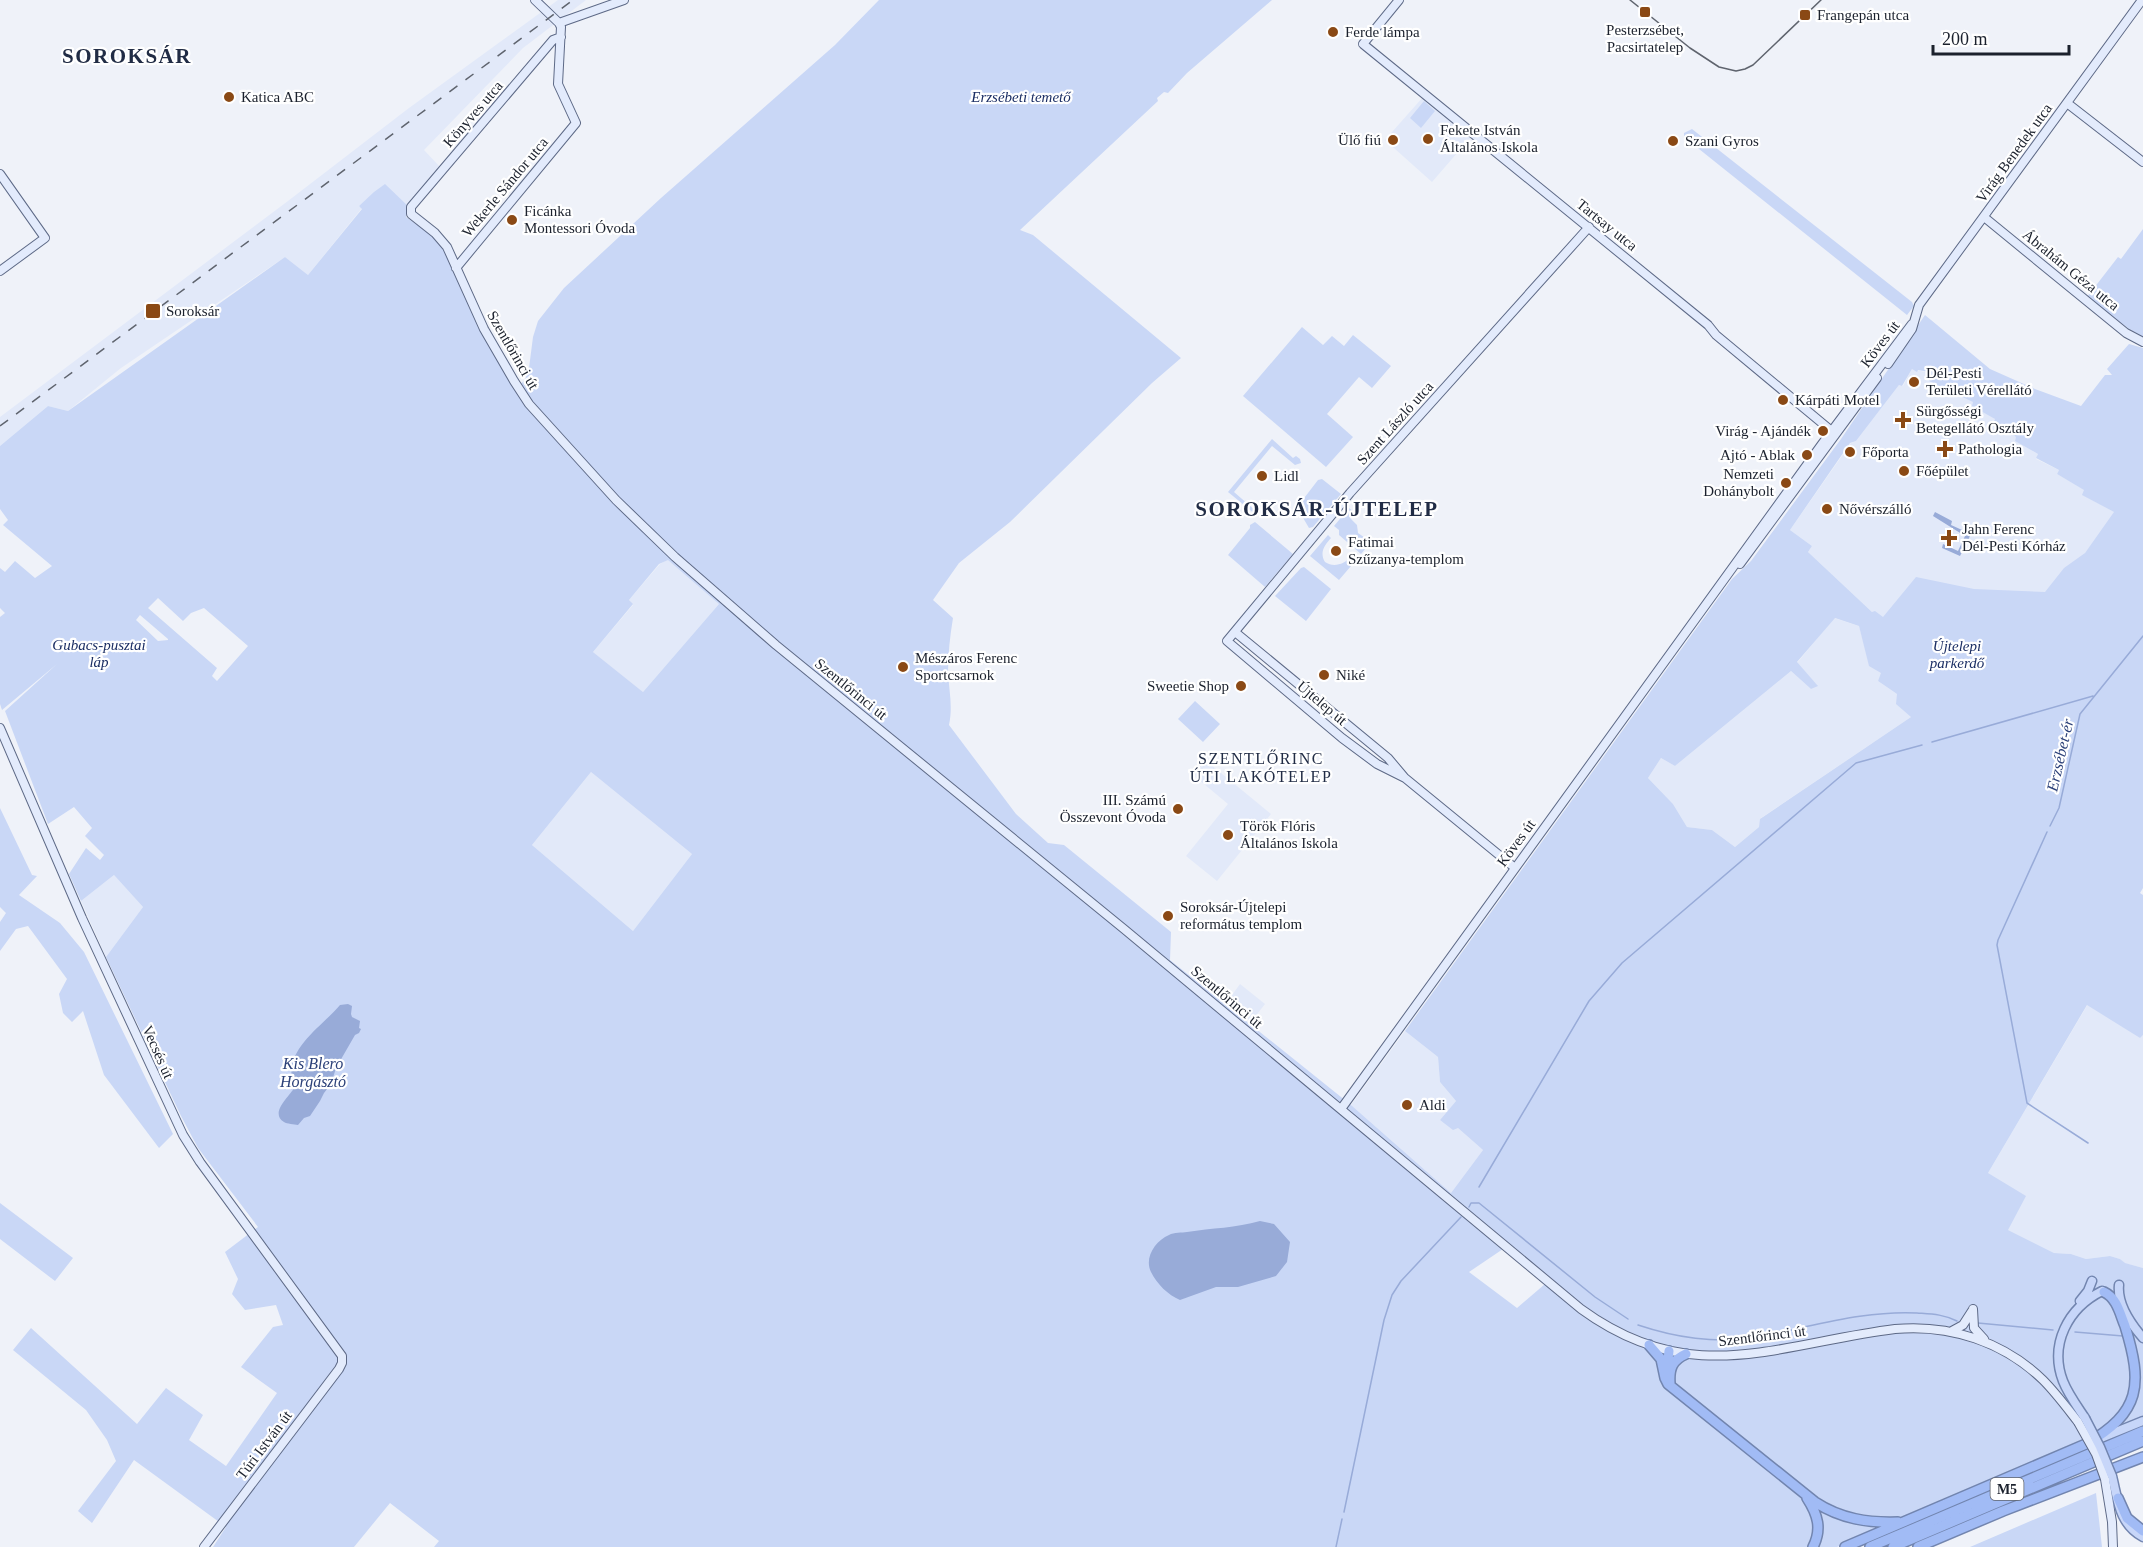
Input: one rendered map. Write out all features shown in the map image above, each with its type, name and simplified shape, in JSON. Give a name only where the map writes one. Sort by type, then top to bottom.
[{"type":"highway","points":[[2086,1444],[2121,1420],[2133,1403],[2139,1383],[2139,1365],[2134,1346],[2115,1301],[2103,1291]]},
{"type":"highway","points":[[1649,1345],[1662,1363],[1665,1378],[1671,1386],[1822,1507],[1850,1519],[1873,1522],[1906,1521]]},
{"type":"highway","points":[[1662,1363],[1669,1351]]},
{"type":"highway","points":[[1669,1351],[1666,1370],[1671,1386]]},
{"type":"highway","points":[[1671,1386],[1669,1373],[1672,1365],[1686,1354]]},
{"type":"highway","name":"M5","points":[[1870,1547],[2143,1431]]},
{"type":"highway","name":"M5","points":[[1893,1547],[2143,1441]]},
{"type":"highway","name":"M5","points":[[1845,1547],[2086,1444]]},
{"type":"highway","name":"M5","points":[[1918,1547],[2143,1455]]},
{"type":"highway","points":[[1804,1494],[1818,1521],[1818,1533],[1814,1547]]},
{"type":"highway","points":[[2118,1498],[2127,1518],[2143,1531]]},
{"type":"highway","points":[[1935,1547],[1947,1537],[1966,1527]]},
{"type":"main road","points":[[2092,1281],[2088,1291],[2075,1306],[2061,1334],[2059,1363],[2081,1420],[2100,1447],[2108,1478],[2118,1498],[2124,1521],[2134,1532],[2143,1537]]},
{"type":"main road","points":[[2119,1285],[2120,1299],[2126,1313],[2143,1338]]},
{"type":"main road","points":[[2073,1312],[2084,1302],[2103,1291]]},
{"type":"main road","name":"M5","points":[[2086,1444],[2143,1421]]},
{"type":"street","points":[[535,0],[559,23],[561,37]]},
{"type":"street","points":[[559,23],[624,0]]},
{"type":"street","name":"Tartsay utca","points":[[1399,0],[1363,44],[1708,325],[1716,335],[1833,436]]},
{"type":"street","name":"Virág Benedek utca","points":[[1912,324],[1919,304],[2142,0]]},
{"type":"street","name":"Wekerle Sándor utca","points":[[456,268],[576,123],[558,84],[561,37]]},
{"type":"street","name":"Könyves utca","points":[[410,211],[411,207],[554,40],[561,37]]},
{"type":"street","points":[[2067,103],[2143,162]]},
{"type":"street","points":[[0,174],[45,238],[0,271]]},
{"type":"street","name":"Szentlőrinci út","points":[[410,211],[447,246],[484,329],[513,381],[530,404],[616,500],[675,557],[776,645],[1124,929],[1581,1309],[1609,1328],[1649,1345],[1686,1354],[1719,1356],[1758,1354],[1895,1329],[1917,1328],[1947,1331],[1988,1342],[2014,1357],[2035,1372],[2081,1420]]},
{"type":"street","name":"Ábrahám Géza utca","points":[[1984,217],[2126,333],[2143,342]]},
{"type":"street","name":"Szent László utca","points":[[1227,641],[1350,493],[1589,227]]},
{"type":"street","name":"Köves út","points":[[1341,1109],[1714,592],[1900,348],[1912,329],[1912,324]]},
{"type":"street","name":"Újtelep út","points":[[1235,632],[1388,758],[1405,778],[1515,868]]},
{"type":"street","name":"Újtelep út","points":[[1227,641],[1345,740],[1377,764],[1405,778]]},
{"type":"street","name":"Vecsés út","points":[[0,728],[82,918],[183,1136],[339,1351],[342,1359]]},
{"type":"street","points":[[1947,1331],[1961,1327],[1973,1310],[1974,1328],[1988,1342]]},
{"type":"street","name":"Túri István út","points":[[204,1547],[339,1369],[342,1359]]},
{"type":"street","points":[[2108,1478],[2113,1547]]},
{"type":"shaded area","points":[[558,0],[586,0],[523,48],[424,150],[441,168],[408,206],[384,185],[359,206],[362,208],[308,275],[285,257],[121,368],[68,411],[48,406],[0,446],[0,417],[409,108]]},
{"type":"shaded area","name":"Fekete István Általános Iskola","points":[[1423,97],[1471,137],[1432,182],[1385,140]]},
{"type":"shaded area","name":"Jahn Ferenc Dél-Pesti Kórház","points":[[1912,369],[1929,373],[1932,376],[1930,380],[1974,402],[1995,419],[1993,424],[2016,437],[2015,441],[2038,454],[2036,459],[2059,470],[2057,474],[2085,490],[2083,495],[2116,513],[1974,696],[1887,626],[1808,552],[1812,546],[1790,530],[1851,443],[1856,441],[1899,385],[1903,386]]},
{"type":"shaded area","points":[[668,559],[719,604],[643,692],[593,652],[633,605],[629,600],[660,564]]},
{"type":"shaded area","points":[[1834,618],[1859,626],[1863,640],[1882,673],[1878,681],[1897,694],[1911,717],[1761,818],[1759,827],[1735,847],[1712,830],[1687,827],[1673,804],[1648,778],[1661,758],[1675,766],[1791,671],[1811,689],[1817,685],[1797,663]]},
{"type":"shaded area","name":"Török Flóris Általános Iskola","points":[[1204,759],[1271,814],[1217,881],[1186,856],[1228,804],[1192,774]]},
{"type":"shaded area","points":[[591,772],[692,854],[633,931],[532,845]]},
{"type":"shaded area","points":[[114,875],[143,907],[106,957],[81,901]]},
{"type":"shaded area","points":[[1240,984],[1265,1004],[1251,1022],[1227,1002]]},
{"type":"shaded area","points":[[2088,1004],[2140,1038],[2143,1035],[2143,1268],[2110,1256],[2086,1259],[2071,1254],[2054,1253],[2008,1230],[1988,1173]]},
{"type":"shaded area","points":[[1405,1031],[1438,1057],[1440,1082],[1456,1101],[1440,1120],[1457,1127],[1483,1150],[1451,1193],[1351,1105]]},
{"type":"green space","points":[[879,0],[1272,0],[1187,73],[1168,93],[1164,92],[1157,98],[1158,101],[1020,230],[1033,235],[1181,358],[1152,383],[1010,522],[959,563],[933,600],[953,618],[948,665],[951,705],[949,725],[1016,814],[1048,843],[1064,845],[1171,932],[1170,960],[1351,1105],[1451,1193],[1483,1150],[1458,1128],[1453,1130],[1440,1120],[1456,1101],[1440,1082],[1438,1057],[1405,1031],[1732,579],[1751,561],[1841,439],[1925,315],[1990,369],[2081,406],[2105,375],[2112,375],[2107,369],[2129,344],[2143,348],[2143,888],[2140,893],[2143,895],[2143,1035],[2140,1038],[2087,1005],[1988,1173],[2026,1196],[2008,1230],[2054,1253],[2071,1254],[2086,1259],[2110,1256],[2143,1268],[2143,1416],[1837,1547],[434,1547],[439,1541],[390,1503],[354,1547],[213,1547],[226,1527],[134,1460],[92,1523],[78,1511],[116,1461],[107,1440],[86,1410],[13,1350],[31,1328],[137,1424],[166,1388],[203,1415],[189,1440],[226,1466],[277,1393],[241,1367],[273,1327],[283,1325],[276,1305],[245,1310],[232,1294],[238,1279],[225,1252],[258,1227],[198,1148],[106,957],[143,907],[114,875],[81,901],[69,874],[86,848],[100,860],[104,855],[85,836],[92,828],[74,807],[48,824],[5,711],[57,664],[2,710],[0,704],[0,617],[5,613],[0,608],[0,568],[5,572],[15,561],[35,578],[52,566],[3,525],[8,520],[0,509],[0,446],[48,406],[68,411],[285,257],[308,275],[362,209],[359,206],[385,184],[408,206],[406,217],[433,236],[445,248],[480,328],[515,389],[525,380],[538,321],[564,288],[661,198],[835,45]],"holes":[[[1912,369],[1917,372],[1918,370],[1929,372],[1928,375],[1931,377],[1929,381],[1973,402],[1972,406],[1995,419],[1993,423],[2016,437],[2015,441],[2038,454],[2036,458],[2059,470],[2057,474],[2084,490],[2082,495],[2114,512],[2085,553],[2064,568],[2045,592],[1974,589],[1916,577],[1883,617],[1875,611],[1872,612],[1808,552],[1812,546],[1790,530],[1850,443],[1856,441],[1899,385],[1902,386]],[[668,560],[719,604],[643,692],[593,652],[633,604],[629,600],[659,564]],[[158,598],[183,621],[191,613],[204,608],[248,646],[217,681],[212,676],[217,668],[148,608]],[[140,615],[168,639],[158,641],[136,620]],[[1835,618],[1859,626],[1869,666],[1881,673],[1878,681],[1897,694],[1896,704],[1911,717],[1760,819],[1759,827],[1735,847],[1712,830],[1687,827],[1673,804],[1648,778],[1661,758],[1675,766],[1791,671],[1811,689],[1818,686],[1797,662]],[[591,772],[692,854],[633,931],[532,845]],[[1503,1249],[1545,1284],[1517,1308],[1469,1272]]]},
{"type":"green space","points":[[1424,101],[1435,111],[1421,128],[1410,118]]},
{"type":"green space","points":[[1692,129],[1912,302],[1914,306],[1907,315],[1684,137],[1684,133]]},
{"type":"green space","points":[[2143,229],[2143,337],[2087,297],[2118,257],[2121,259]]},
{"type":"green space","points":[[1302,327],[1323,345],[1332,336],[1344,346],[1353,335],[1391,366],[1372,388],[1359,377],[1327,414],[1353,437],[1326,467],[1243,396]]},
{"type":"green space","points":[[1272,439],[1293,458],[1296,456],[1300,459],[1301,463],[1295,465],[1272,446],[1234,492],[1257,512],[1255,514],[1228,492]]},
{"type":"green space","points":[[1322,479],[1341,494],[1313,527],[1309,528],[1298,506],[1318,480]]},
{"type":"green space","points":[[1349,508],[1355,513],[1350,518],[1357,525],[1358,533],[1371,542],[1361,554],[1339,535],[1339,530],[1334,526]]},
{"type":"green space","points":[[1255,522],[1293,554],[1265,587],[1228,555],[1250,525]]},
{"type":"green space","points":[[1328,535],[1331,538],[1323,552],[1325,562],[1335,565],[1351,557],[1357,559],[1339,580],[1310,556]]},
{"type":"green space","points":[[1304,567],[1331,589],[1306,621],[1275,596]]},
{"type":"green space","points":[[1195,701],[1220,724],[1203,742],[1178,719]]},
{"type":"green space","points":[[0,808],[32,875],[37,876],[19,895],[60,923],[84,952],[173,1134],[159,1148],[104,1075],[83,1011],[72,1022],[63,1013],[59,994],[67,979],[28,926],[16,929],[0,951],[0,922],[6,913],[0,907]]},
{"type":"green space","points":[[0,1203],[73,1258],[55,1281],[0,1239]]},
{"type":"green space","points":[[2096,1493],[2102,1547],[1970,1547]]},
{"type":"water","points":[[1935,512],[1952,521],[1951,525],[1971,534],[1960,556],[1942,548],[1943,544],[1958,551],[1965,536],[1933,516]]},
{"type":"water","name":"Kis Blero Horgásztó","points":[[340,1005],[352,1006],[352,1017],[360,1021],[359,1033],[355,1035],[336,1068],[331,1084],[310,1116],[304,1118],[298,1125],[284,1122],[279,1114],[282,1105],[294,1088],[291,1075],[298,1051]]},
{"type":"water","points":[[1260,1221],[1274,1224],[1290,1242],[1287,1262],[1276,1276],[1238,1287],[1216,1287],[1180,1300],[1163,1289],[1151,1272],[1149,1261],[1152,1250],[1159,1241],[1171,1234],[1233,1227]]},
{"type":"waterway","name":"Erzsébet-ér","points":[[2050,826],[2059,808],[2080,714],[2143,636]]},
{"type":"waterway","points":[[1932,742],[2093,696]]},
{"type":"waterway","points":[[1479,1187],[1589,1001],[1622,963],[1856,763],[1922,745]]},
{"type":"waterway","points":[[2047,832],[1997,945],[2027,1103],[2088,1143]]},
{"type":"waterway","points":[[1469,1207],[1471,1203],[1479,1203],[1595,1297],[1628,1319]]},
{"type":"waterway","points":[[1344,1512],[1384,1320],[1392,1295],[1401,1281],[1461,1217]]},
{"type":"waterway","points":[[1638,1325],[1681,1336],[1724,1340],[1761,1337],[1832,1321],[1888,1313],[1932,1314],[1957,1321]]},
{"type":"waterway","points":[[1978,1323],[2053,1330]]},
{"type":"waterway","points":[[2075,1332],[2123,1336]]},
{"type":"waterway","points":[[1336,1547],[1342,1519]]},
{"type":"tram line","points":[[1630,0],[1690,48],[1719,67],[1736,71],[1753,65],[1821,0]]},
{"type":"railway","points":[[0,426],[573,0]]},
{"type":"place","name":"Pesterzsébet, Pacsirtatelep","points":[[1645,12]]},
{"type":"place","name":"Frangepán utca","points":[[1805,15]]},
{"type":"place","name":"Ferde lámpa","points":[[1333,32]]},
{"type":"place","name":"Katica ABC","points":[[229,97]]},
{"type":"place","name":"Fekete István Általános Iskola","points":[[1428,139]]},
{"type":"place","name":"Ülő fiú","points":[[1393,140]]},
{"type":"place","name":"Szani Gyros","points":[[1673,141]]},
{"type":"place","name":"Ficánka Montessori Óvoda","points":[[512,220]]},
{"type":"place","name":"Soroksár","points":[[153,311]]},
{"type":"place","name":"Dél-Pesti Területi Vérellátó","points":[[1914,382]]},
{"type":"place","name":"Kárpáti Motel","points":[[1783,400]]},
{"type":"place","name":"Sürgősségi Betegellátó Osztály","points":[[1903,420]]},
{"type":"place","name":"Virág - Ajándék","points":[[1823,431]]},
{"type":"place","name":"Pathologia","points":[[1945,449]]},
{"type":"place","name":"Főporta","points":[[1850,452]]},
{"type":"place","name":"Ajtó - Ablak","points":[[1807,455]]},
{"type":"place","name":"Főépület","points":[[1904,471]]},
{"type":"place","name":"Lidl","points":[[1262,476]]},
{"type":"place","name":"Nemzeti Dohánybolt","points":[[1786,483]]},
{"type":"place","name":"Nővérszálló","points":[[1827,509]]},
{"type":"place","name":"Jahn Ferenc Dél-Pesti Kórház","points":[[1949,538]]},
{"type":"place","name":"Fatimai Szűzanya-templom","points":[[1336,551]]},
{"type":"place","name":"Mészáros Ferenc Sportcsarnok","points":[[903,667]]},
{"type":"place","name":"Niké","points":[[1324,675]]},
{"type":"place","name":"Sweetie Shop","points":[[1241,686]]},
{"type":"place","name":"III. Számú Összevont Óvoda","points":[[1178,809]]},
{"type":"place","name":"Török Flóris Általános Iskola","points":[[1228,835]]},
{"type":"place","name":"Soroksár-Újtelepi református templom","points":[[1168,916]]},
{"type":"place","name":"Aldi","points":[[1407,1105]]},
{"type":"district","name":"SOROKSÁR","points":[[127,56]]},
{"type":"district","name":"SOROKSÁR-ÚJTELEP","points":[[1317,509]]},
{"type":"district","name":"SZENTLŐRINC ÚTI LAKÓTELEP","points":[[1261,767]]},
{"type":"park label","name":"Erzsébeti temető","points":[[1021,97]]},
{"type":"park label","name":"Gubacs-pusztai láp","points":[[99,654]]},
{"type":"park label","name":"Újtelepi parkerdő","points":[[1957,654]]}]
